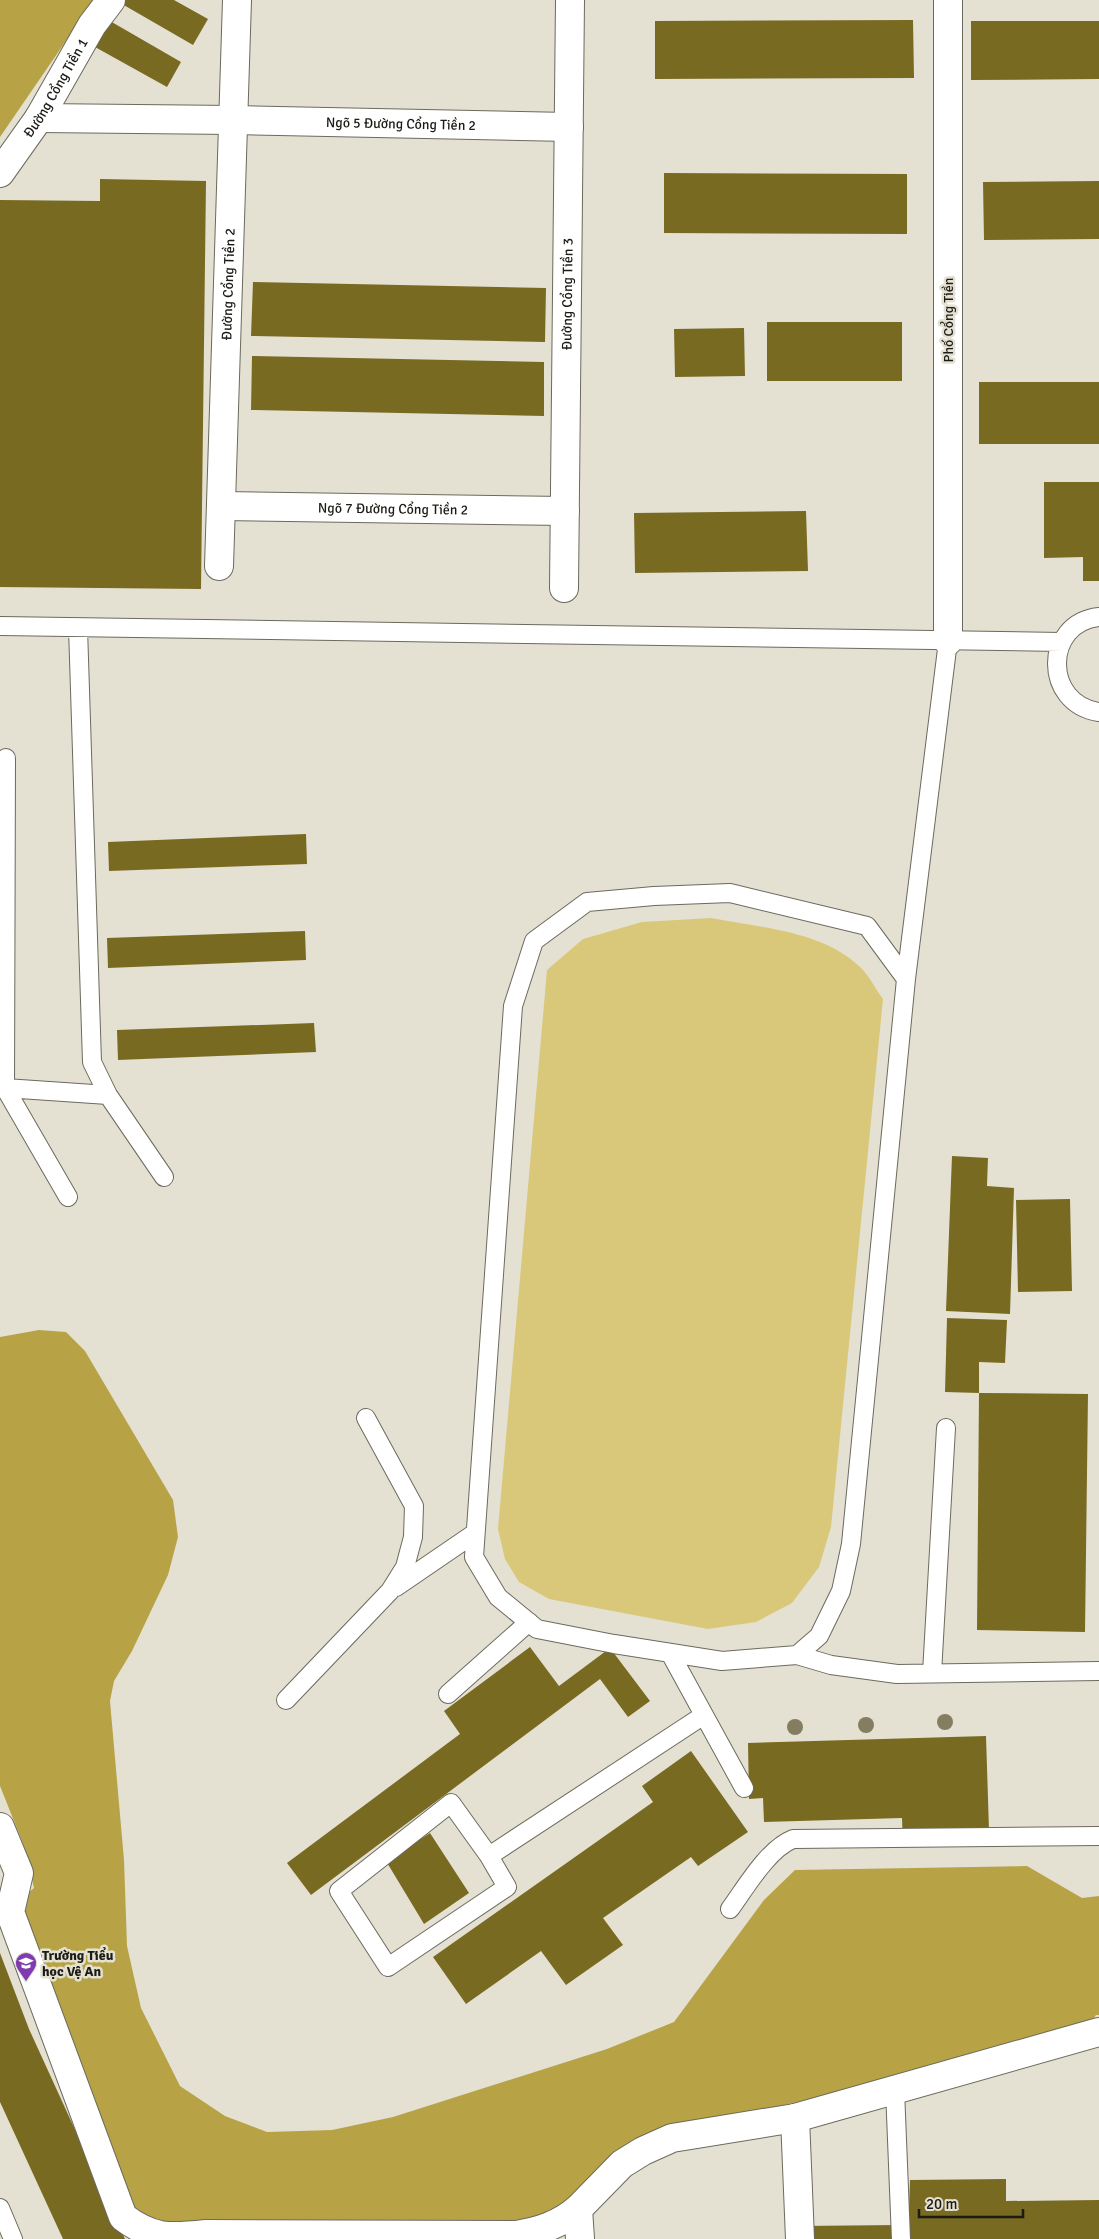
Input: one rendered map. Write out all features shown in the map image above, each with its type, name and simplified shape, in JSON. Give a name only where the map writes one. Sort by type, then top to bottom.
[{"type":"street","name":"Đường Cổng Tiền 1","points":[[0,173],[39,118],[92,25],[112,0]]},
{"type":"street","name":"Đường Cổng Tiền 2","points":[[220,566],[237,0]]},
{"type":"street","name":"Đường Cổng Tiền 3","points":[[564,588],[570,0]]},
{"type":"street","name":"Phố Cổng Tiền","points":[[948,0],[948,640]]},
{"type":"street","name":"Ngõ 5 Đường Cổng Tiền 2","points":[[39,118],[569,127]]},
{"type":"street","name":"Ngõ 7 Đường Cổng Tiền 2","points":[[222,506],[564,512]]},
{"type":"street","points":[[0,1827],[19,1873],[10,1912],[123,2217],[136,2230],[155,2236],[170,2238],[205,2236],[516,2235],[543,2230],[564,2221],[622,2164],[643,2151],[672,2138],[795,2118],[1099,2032]]},
{"type":"street","points":[[795,2118],[800,2239]]},
{"type":"street","points":[[578,2209],[580,2239]]},
{"type":"lane","points":[[1099,617],[1081,622],[1071,629],[1062,642],[1056,664],[1058,680],[1066,695],[1079,706],[1099,712]]},
{"type":"lane","points":[[0,626],[1062,642]]},
{"type":"lane","points":[[78,628],[92,1062],[108,1095],[164,1177]]},
{"type":"lane","points":[[797,1655],[819,1636],[841,1591],[851,1544],[906,979],[948,640]]},
{"type":"lane","points":[[6,758],[5,1088],[68,1197]]},
{"type":"lane","points":[[906,979],[868,926],[730,893],[654,896],[587,902],[534,941],[512,1006],[474,1558],[498,1597],[537,1629],[614,1644],[722,1661],[797,1655],[840,1666],[897,1674],[1099,1671]]},
{"type":"lane","points":[[5,1088],[108,1095]]},
{"type":"lane","points":[[366,1418],[414,1506],[413,1537],[405,1567],[390,1592]]},
{"type":"lane","points":[[932,1673],[946,1428]]},
{"type":"lane","points":[[286,1700],[390,1592],[476,1534]]},
{"type":"lane","points":[[448,1694],[529,1622]]},
{"type":"lane","points":[[670,1653],[744,1788]]},
{"type":"lane","points":[[489,1856],[704,1715]]},
{"type":"lane","points":[[451,1803],[489,1856],[507,1887],[388,1967],[339,1891],[451,1803]]},
{"type":"lane","points":[[730,1909],[783,1843],[793,1839],[1099,1836]]},
{"type":"lane","points":[[895,2090],[900,2239]]},
{"type":"lane","points":[[0,2208],[13,2239]]},
{"type":"shaded area","points":[[0,0],[94,0],[0,137]]},
{"type":"shaded area","points":[[711,918],[792,933],[831,947],[848,957],[863,970],[883,999],[831,1527],[819,1567],[792,1603],[756,1622],[708,1629],[549,1599],[519,1582],[505,1559],[498,1529],[547,970],[583,939],[642,922]]},
{"type":"shaded area","points":[[39,1330],[66,1332],[85,1351],[173,1500],[178,1537],[168,1575],[132,1651],[114,1681],[110,1701],[124,1860],[127,1946],[141,2008],[180,2086],[225,2116],[267,2132],[332,2130],[393,2117],[607,2049],[674,2022],[764,1900],[795,1870],[1027,1866],[1082,1898],[1099,1896],[1099,2015],[1096,2015],[1085,2032],[665,2134],[569,2209],[531,2222],[188,2234],[128,2217],[18,1901],[34,1888],[24,1846],[0,1786],[0,1337]]},
{"type":"building","points":[[125,0],[174,0],[208,19],[193,45],[122,4]]},
{"type":"building","points":[[913,20],[914,78],[655,79],[655,21]]},
{"type":"building","points":[[110,21],[181,62],[167,87],[95,47]]},
{"type":"building","points":[[971,21],[1099,21],[1099,79],[971,80]]},
{"type":"building","points":[[664,173],[907,174],[907,234],[664,233]]},
{"type":"building","points":[[100,179],[206,181],[201,589],[0,587],[0,200],[100,201]]},
{"type":"building","points":[[1099,181],[1099,239],[984,240],[983,182]]},
{"type":"building","points":[[253,282],[546,288],[545,342],[251,336]]},
{"type":"building","points":[[767,322],[902,322],[902,381],[767,381]]},
{"type":"building","points":[[744,328],[745,376],[675,377],[674,329]]},
{"type":"building","points":[[252,356],[544,362],[544,416],[251,410]]},
{"type":"building","points":[[979,382],[1099,382],[1099,444],[979,444]]},
{"type":"building","points":[[1044,482],[1099,482],[1099,581],[1083,581],[1083,557],[1044,558]]},
{"type":"building","points":[[806,511],[808,571],[635,573],[634,513]]},
{"type":"building","points":[[306,834],[307,864],[109,871],[108,842]]},
{"type":"building","points":[[305,931],[306,960],[108,968],[107,938]]},
{"type":"building","points":[[314,1023],[316,1052],[118,1060],[117,1030]]},
{"type":"building","points":[[952,1156],[988,1158],[987,1186],[1014,1188],[1010,1314],[946,1311]]},
{"type":"building","points":[[1070,1199],[1072,1291],[1018,1292],[1016,1200]]},
{"type":"building","points":[[947,1318],[1007,1320],[1005,1363],[979,1362],[979,1393],[945,1392]]},
{"type":"building","points":[[979,1393],[1088,1394],[1085,1632],[977,1630]]},
{"type":"building","points":[[530,1647],[559,1686],[610,1648],[650,1701],[628,1717],[600,1679],[311,1895],[287,1863],[460,1734],[444,1711]]},
{"type":"building","points":[[986,1736],[989,1830],[924,1831],[925,1846],[903,1847],[902,1818],[764,1822],[763,1798],[749,1799],[748,1743]]},
{"type":"building","points":[[691,1751],[748,1832],[698,1866],[691,1857],[603,1918],[623,1945],[566,1985],[541,1951],[466,2004],[433,1957],[653,1802],[642,1786]]},
{"type":"building","points":[[430,1833],[469,1893],[424,1924],[386,1861]]},
{"type":"building","points":[[0,1953],[29,2029],[125,2239],[63,2239],[0,2102]]},
{"type":"building","points":[[1006,2179],[1006,2201],[1099,2200],[1099,2239],[908,2239],[910,2180]]},
{"type":"building","points":[[898,2225],[899,2239],[801,2239],[801,2226]]},
{"type":"place","name":"Trường Tiểu học Vệ An","points":[[26,1982]]}]
